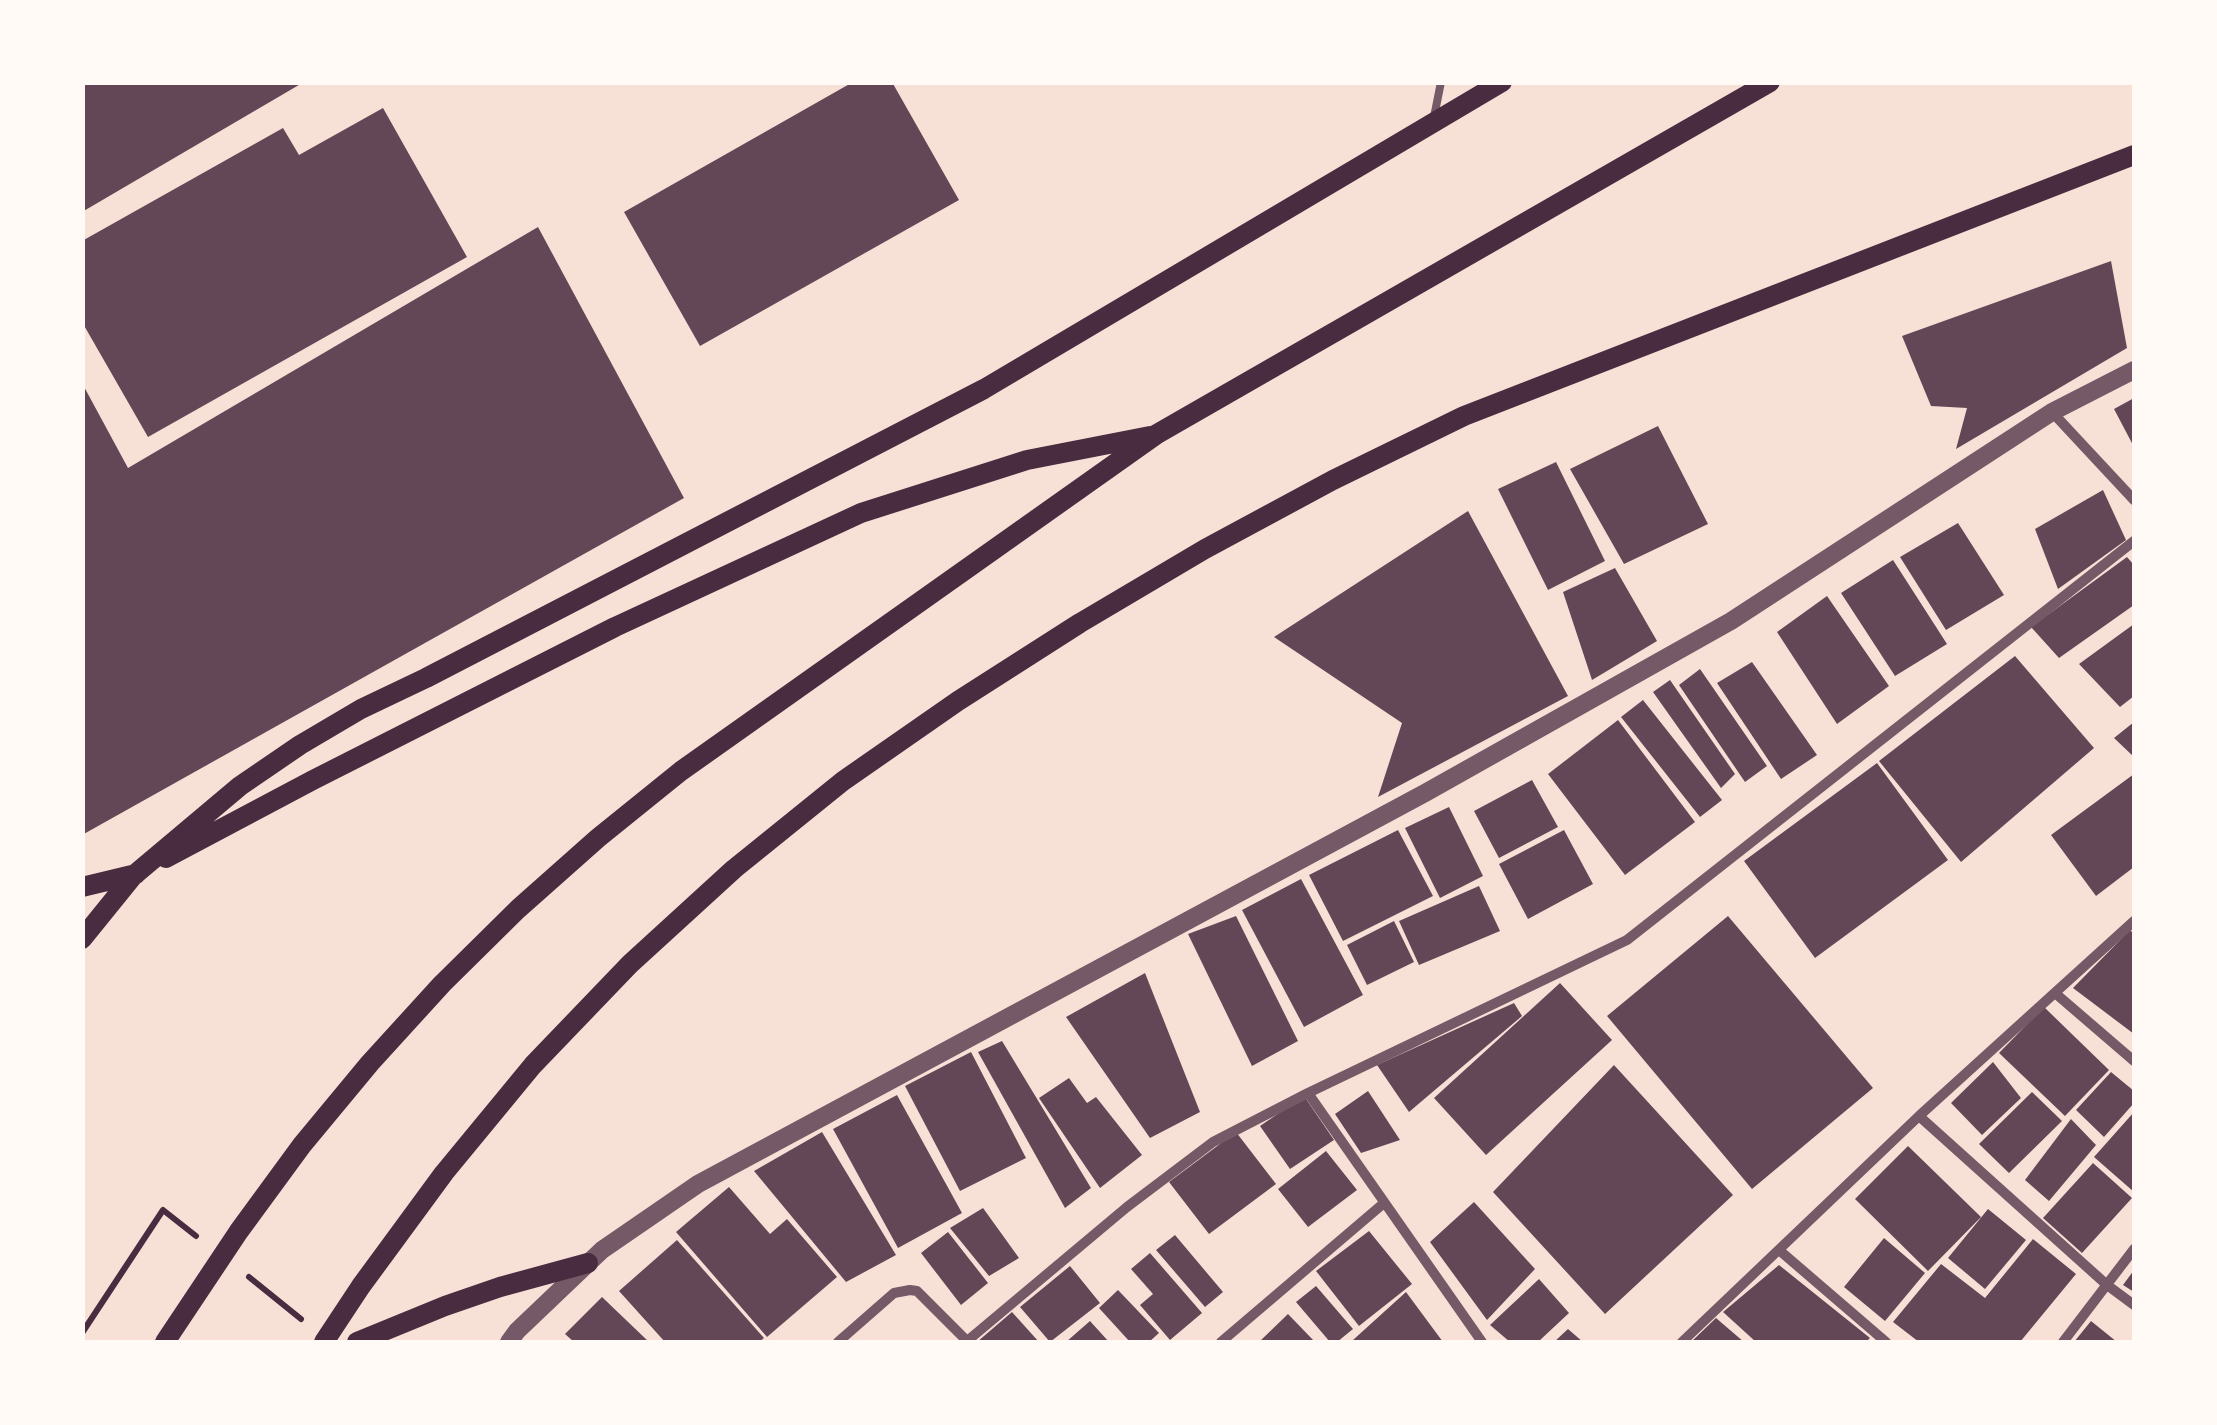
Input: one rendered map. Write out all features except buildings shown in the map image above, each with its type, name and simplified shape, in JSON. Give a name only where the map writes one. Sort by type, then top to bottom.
[{"type":"main road","points":[[82,940],[133,876],[240,786],[300,744],[984,389],[1502,82]]},
{"type":"main road","points":[[165,1342],[302,1145],[370,1063],[518,909],[682,771],[1157,434],[1770,82]]},
{"type":"main road","points":[[324,1342],[444,1173],[533,1065],[630,964],[734,869],[843,781],[958,701],[1080,622],[1205,549],[1464,416],[2134,155]]},
{"type":"main road","points":[[82,887],[133,876],[615,627],[861,513],[1027,460],[1157,434]]},
{"type":"main road","points":[[357,1342],[500,1287],[588,1263]]},
{"type":"street","points":[[509,1342],[602,1250],[698,1184],[1408,802],[1731,621],[2052,412],[2134,370]]},
{"type":"street","points":[[2052,412],[2134,500]]},
{"type":"street","points":[[838,1342],[894,1293],[910,1290],[917,1292],[967,1342],[1127,1208],[1213,1142],[1308,1092],[1627,940],[2134,541]]},
{"type":"street","points":[[1682,1342],[1919,1116],[2134,921]]},
{"type":"street","points":[[2055,993],[2134,1061]]},
{"type":"street","points":[[1308,1092],[1482,1342]]},
{"type":"street","points":[[1919,1116],[2134,1305]]},
{"type":"street","points":[[1221,1342],[1384,1203]]},
{"type":"street","points":[[2064,1342],[2134,1248]]},
{"type":"street","points":[[1779,1250],[1886,1342]]},
{"type":"lane","points":[[1432,126],[1441,82]]},
{"type":"path","points":[[82,1333],[163,1210]]}]
